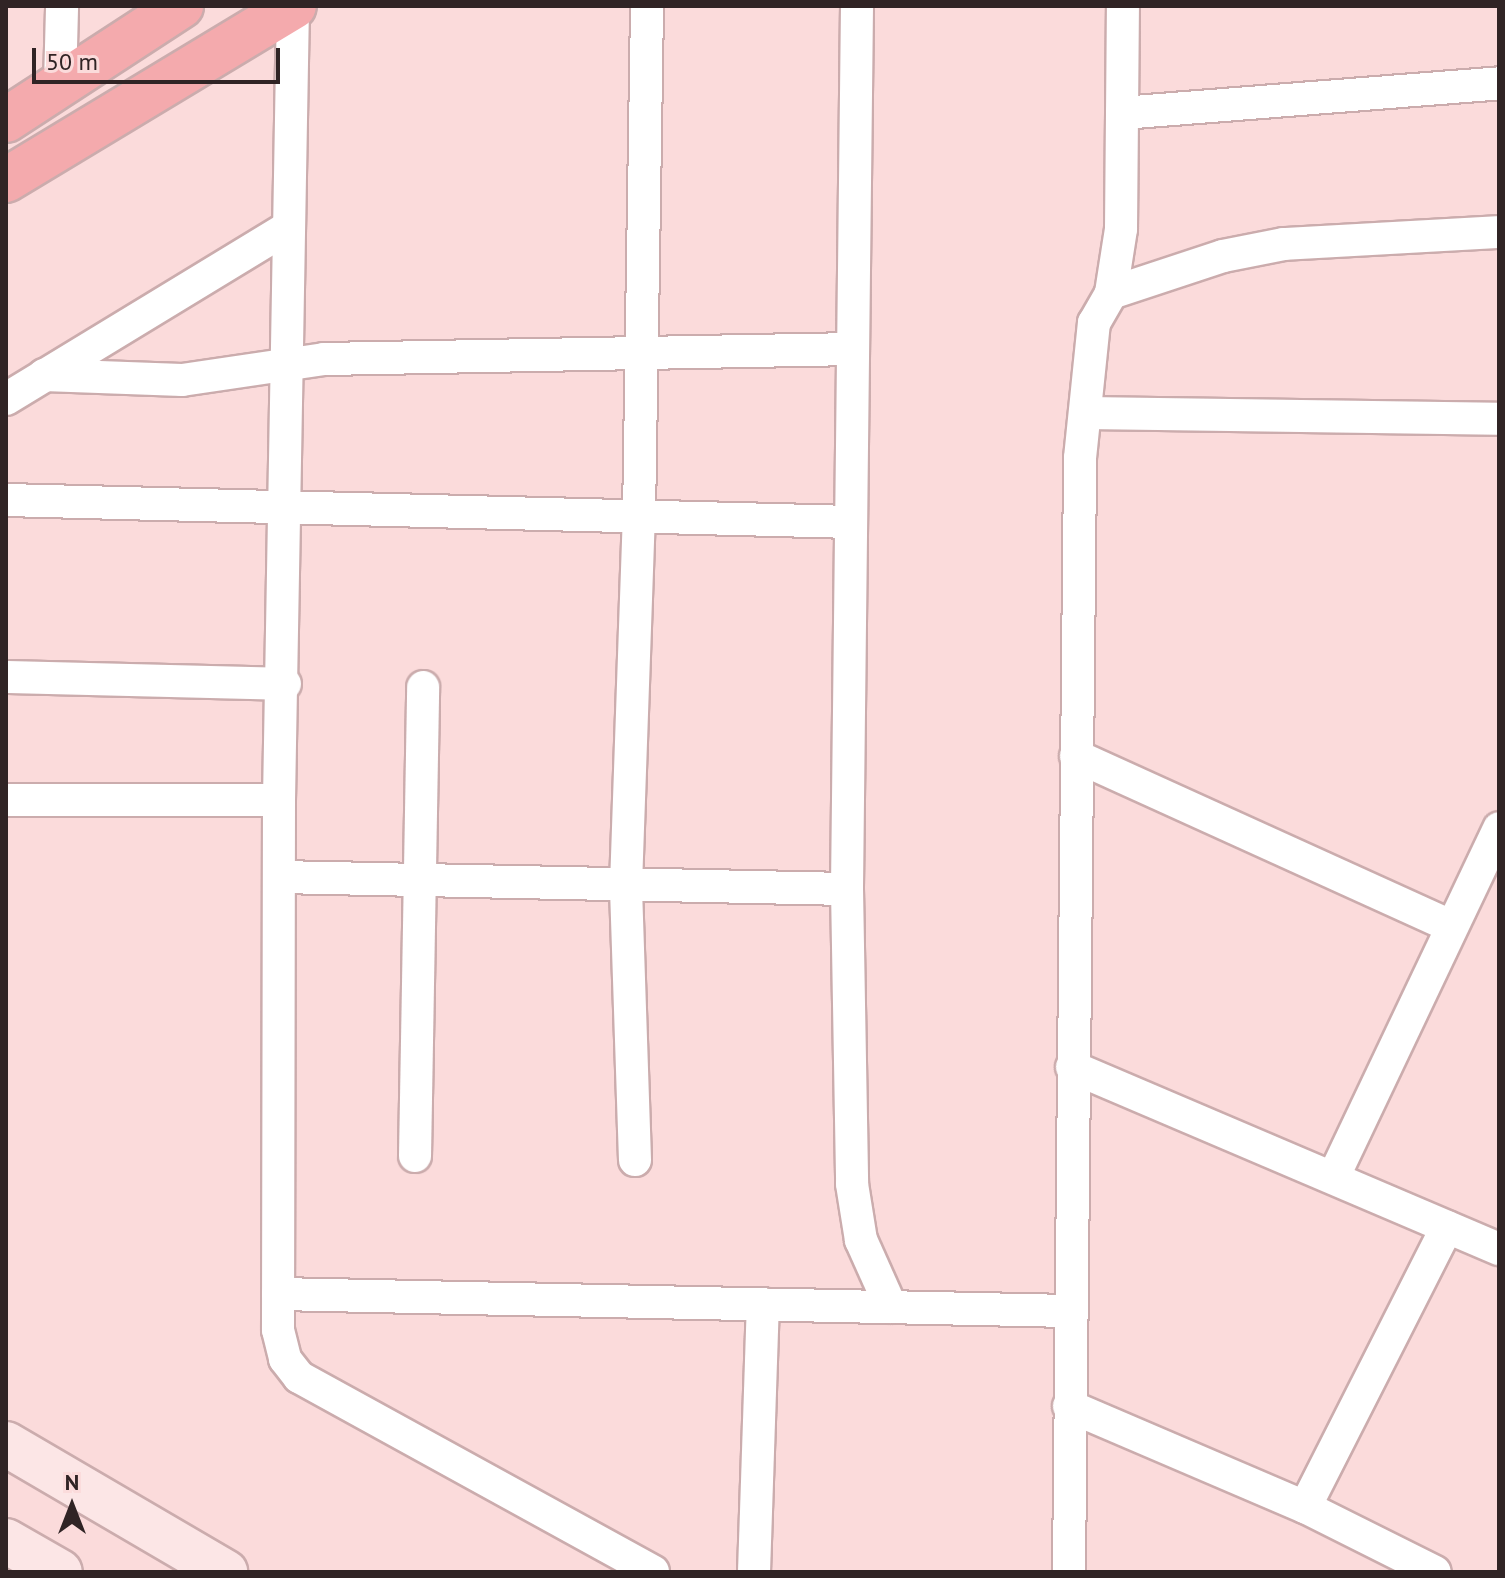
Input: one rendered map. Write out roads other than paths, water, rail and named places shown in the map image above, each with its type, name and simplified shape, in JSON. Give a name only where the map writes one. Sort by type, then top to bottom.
[{"type":"highway","points":[[6,120],[181,6]]},
{"type":"highway","points":[[6,180],[294,6]]},
{"type":"main road","points":[[6,1444],[225,1572]]},
{"type":"main road","points":[[6,1541],[60,1572]]},
{"type":"street","points":[[60,85],[62,6]]},
{"type":"street","points":[[294,6],[285,362],[285,684],[279,800],[278,1294],[285,1359],[299,1377],[653,1572]]},
{"type":"street","points":[[635,1160],[626,885],[639,517],[647,6]]},
{"type":"street","points":[[857,6],[847,889],[852,1184],[861,1240],[891,1307]]},
{"type":"street","points":[[1069,1572],[1076,756],[1085,413],[1088,346],[1111,293],[1121,229],[1123,6]]},
{"type":"street","points":[[1122,113],[1499,83]]},
{"type":"street","points":[[6,399],[289,227]]},
{"type":"street","points":[[1111,293],[1147,277],[1284,244],[1499,232]]},
{"type":"street","points":[[44,375],[216,379],[285,362],[641,349],[853,349]]},
{"type":"street","points":[[1085,413],[1499,419]]},
{"type":"street","points":[[6,500],[851,522]]},
{"type":"street","points":[[6,677],[285,684]]},
{"type":"street","points":[[415,1156],[423,687]]},
{"type":"street","points":[[1076,756],[1451,926]]},
{"type":"street","points":[[6,800],[279,800]]},
{"type":"street","points":[[1334,1176],[1499,828]]},
{"type":"street","points":[[279,877],[847,889]]},
{"type":"street","points":[[1072,1067],[1334,1176],[1499,1249]]},
{"type":"street","points":[[1305,1507],[1447,1227]]},
{"type":"street","points":[[278,1294],[1071,1311]]},
{"type":"street","points":[[754,1572],[763,1304]]},
{"type":"street","points":[[1069,1406],[1305,1507],[1435,1572]]}]
